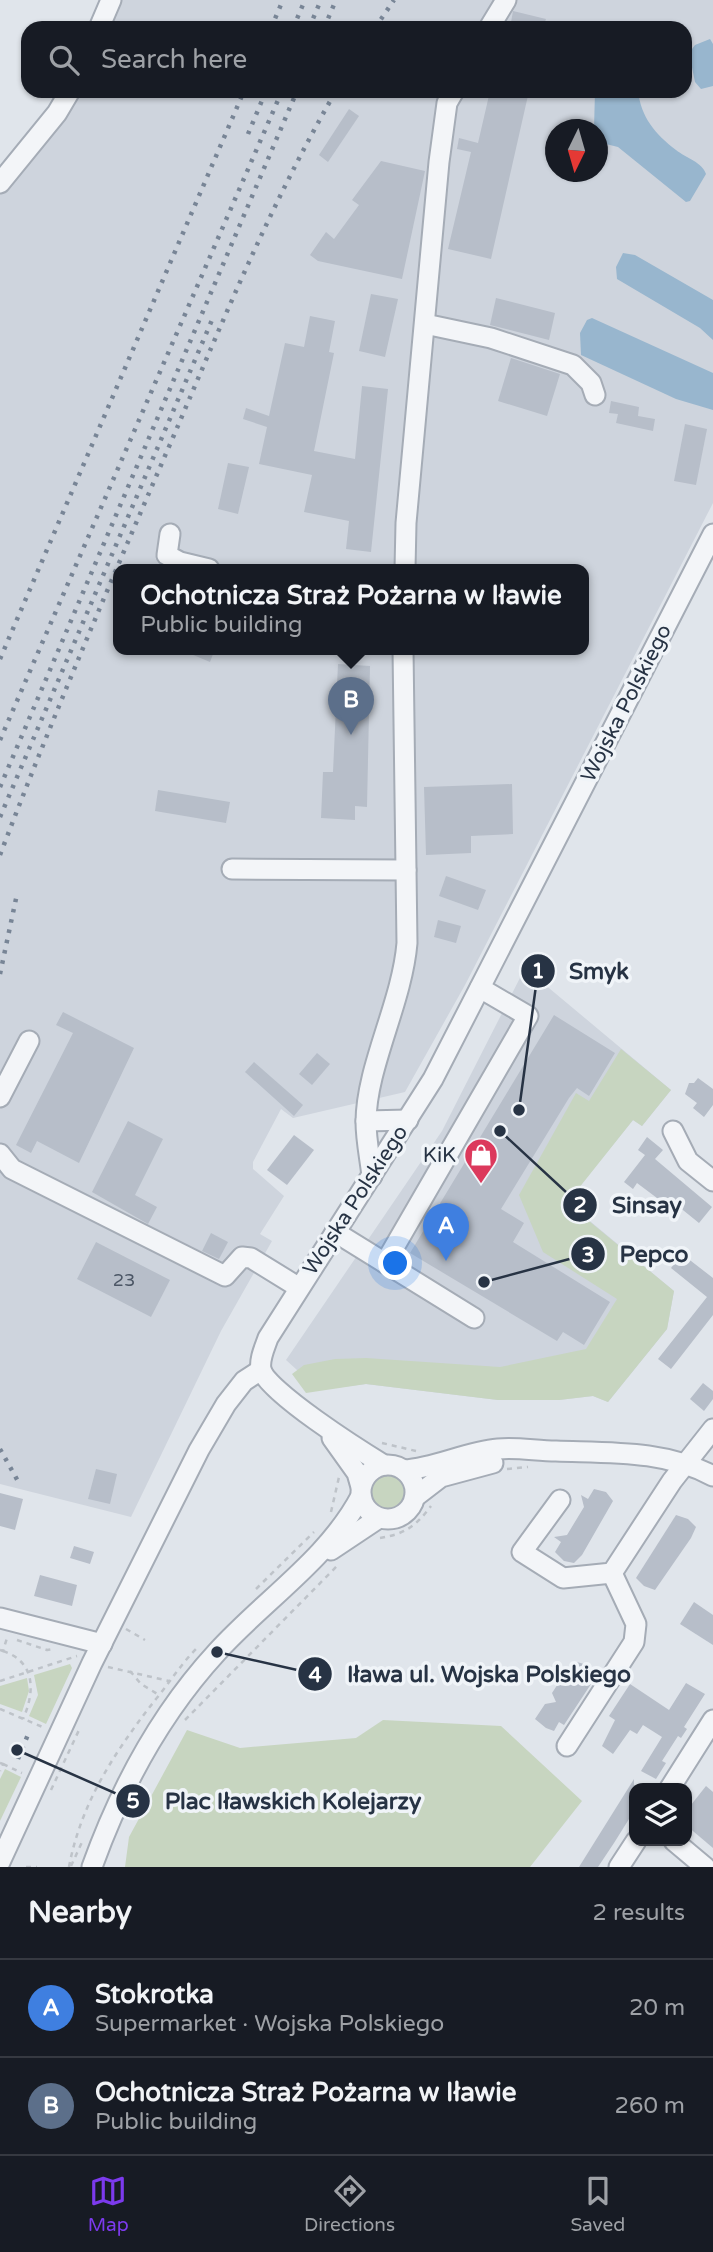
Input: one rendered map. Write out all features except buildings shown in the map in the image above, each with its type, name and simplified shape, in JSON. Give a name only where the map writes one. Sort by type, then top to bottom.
[{"type":"street","points":[[102,21],[111,0]]},
{"type":"street","points":[[493,21],[506,0]]},
{"type":"street","points":[[0,183],[57,113],[66,98]]},
{"type":"street","points":[[405,564],[439,162],[450,98]]},
{"type":"street","points":[[425,324],[491,338],[573,365],[591,383],[595,395]]},
{"type":"street","points":[[170,534],[167,555],[188,564]]},
{"type":"street","name":"Wojska Polskiego","points":[[261,1370],[268,1338],[298,1287],[433,1079],[713,534]]},
{"type":"street","points":[[372,1176],[366,1121],[375,1073],[404,975],[406,870],[402,655]]},
{"type":"street","points":[[232,869],[406,870]]},
{"type":"street","points":[[384,1263],[528,1016],[480,988]]},
{"type":"street","points":[[0,1097],[29,1041]]},
{"type":"street","points":[[366,1121],[408,1120]]},
{"type":"street","points":[[673,1131],[688,1161],[713,1181]]},
{"type":"street","points":[[0,1154],[12,1169],[225,1276],[236,1261],[242,1257],[251,1258],[298,1287]]},
{"type":"street","points":[[335,1232],[474,1318]]},
{"type":"street","points":[[0,1862],[102,1644],[199,1450],[226,1404],[244,1381],[261,1370],[266,1380],[321,1424],[384,1465],[419,1469],[459,1456],[499,1449],[540,1459]]},
{"type":"street","points":[[321,1424],[346,1457],[367,1509],[379,1518]]},
{"type":"street","points":[[612,1573],[672,1481],[713,1429]]},
{"type":"street","points":[[299,1573],[379,1518],[402,1516],[415,1497],[441,1477],[540,1459],[630,1453],[687,1463],[713,1476]]},
{"type":"street","points":[[92,1867],[128,1782],[169,1712],[217,1652],[299,1573],[341,1527],[369,1472],[384,1465]]},
{"type":"street","points":[[404,1469],[413,1481],[415,1497]]},
{"type":"street","points":[[560,1500],[522,1552],[564,1578],[612,1573]]},
{"type":"street","points":[[567,1746],[634,1642],[637,1633],[636,1624],[612,1573]]},
{"type":"street","points":[[0,1618],[102,1644]]},
{"type":"street","points":[[673,1783],[710,1729]]},
{"type":"street","points":[[620,1867],[633,1846]]},
{"type":"street","points":[[680,1846],[705,1867]]},
{"type":"path","points":[[496,1471],[540,1459]]},
{"type":"path","points":[[212,1684],[182,1723],[236,1671],[276,1624],[269,1622]]},
{"type":"path","points":[[8,1637],[2,1651],[19,1659],[28,1672],[32,1692],[23,1719]]},
{"type":"path","points":[[0,1681],[77,1656]]},
{"type":"path","points":[[99,1666],[169,1681]]},
{"type":"path","points":[[130,1671],[141,1684],[159,1695]]},
{"type":"path","points":[[0,1709],[47,1729]]},
{"type":"path","points":[[69,1867],[78,1829],[114,1753]]},
{"type":"path","points":[[0,1771],[1,1763],[26,1774]]},
{"type":"path","points":[[26,1867],[37,1867]]},
{"type":"shaded area","points":[[115,0],[713,0],[713,503],[465,985],[405,1092],[293,1118],[281,1109],[253,1162],[253,1169],[284,1196],[260,1234],[272,1241],[221,1331],[131,1517],[0,1484],[0,191],[69,98],[692,98],[692,21],[106,21]]},
{"type":"shaded area","points":[[525,968],[671,1090],[642,1126],[633,1120],[567,1202],[674,1291],[667,1329],[608,1402],[593,1396],[559,1400],[498,1400],[366,1384],[319,1390],[286,1360],[442,1131]]},
{"type":"green space","points":[[621,1049],[671,1090],[642,1126],[633,1120],[567,1203],[674,1291],[667,1329],[608,1402],[593,1396],[559,1400],[498,1400],[366,1384],[306,1393],[292,1374],[304,1365],[335,1359],[366,1358],[500,1367],[586,1349],[617,1299],[543,1252],[519,1195],[576,1093],[589,1101]]},
{"type":"green space","points":[[388,1473],[401,1478],[406,1491],[401,1504],[388,1509],[375,1504],[370,1491],[375,1478]]},
{"type":"green space","points":[[70,1664],[72,1668],[46,1724],[29,1716],[38,1695],[34,1675]]},
{"type":"green space","points":[[27,1678],[29,1691],[22,1712],[0,1704],[0,1686]]},
{"type":"green space","points":[[383,1720],[501,1726],[582,1801],[530,1867],[125,1867],[129,1837],[187,1730],[240,1748],[356,1738]]},
{"type":"green space","points":[[5,1769],[21,1777],[0,1821],[0,1779]]},
{"type":"water","points":[[710,39],[713,44],[713,86],[701,89],[695,82],[692,49]]},
{"type":"water","points":[[595,98],[640,98],[646,117],[662,138],[701,166],[706,174],[690,201],[686,202],[618,147],[608,144],[608,119],[594,119]]},
{"type":"water","points":[[623,253],[635,255],[713,300],[713,340],[700,328],[617,279],[616,267]]},
{"type":"water","points":[[592,318],[713,373],[713,410],[676,399],[581,355],[580,333],[587,320]]},
{"type":"railway","points":[[274,21],[283,0]]},
{"type":"railway","points":[[296,21],[305,0]]},
{"type":"railway","points":[[312,21],[321,0]]},
{"type":"railway","points":[[327,21],[336,0]]},
{"type":"railway","points":[[380,21],[394,0]]},
{"type":"railway","points":[[0,659],[241,98]]},
{"type":"railway","points":[[248,134],[263,98]]},
{"type":"railway","points":[[0,740],[279,98]]},
{"type":"railway","points":[[0,787],[294,98]]},
{"type":"railway","points":[[119,564],[230,304],[270,217],[332,98]]},
{"type":"railway","points":[[0,817],[212,320]]},
{"type":"railway","points":[[0,855],[113,578]]},
{"type":"railway","points":[[0,974],[17,894]]},
{"type":"railway","points":[[0,1449],[19,1483]]},
{"type":"railway","points":[[18,1759],[29,1732]]},
{"type":"place","name":"Ochotnicza Straż Pożarna w Iławie","points":[[351,735]]},
{"type":"place","name":"Smyk","points":[[519,1110]]},
{"type":"place","name":"Sinsay","points":[[500,1131]]},
{"type":"place","name":"KiK","points":[[481,1185]]},
{"type":"place","name":"Stokrotka","points":[[446,1261]]},
{"type":"place","name":"Pepco","points":[[484,1282]]},
{"type":"place","name":"Iława ul. Wojska Polskiego","points":[[217,1652]]},
{"type":"place","name":"Plac Iławskich Kolejarzy","points":[[17,1750]]}]
